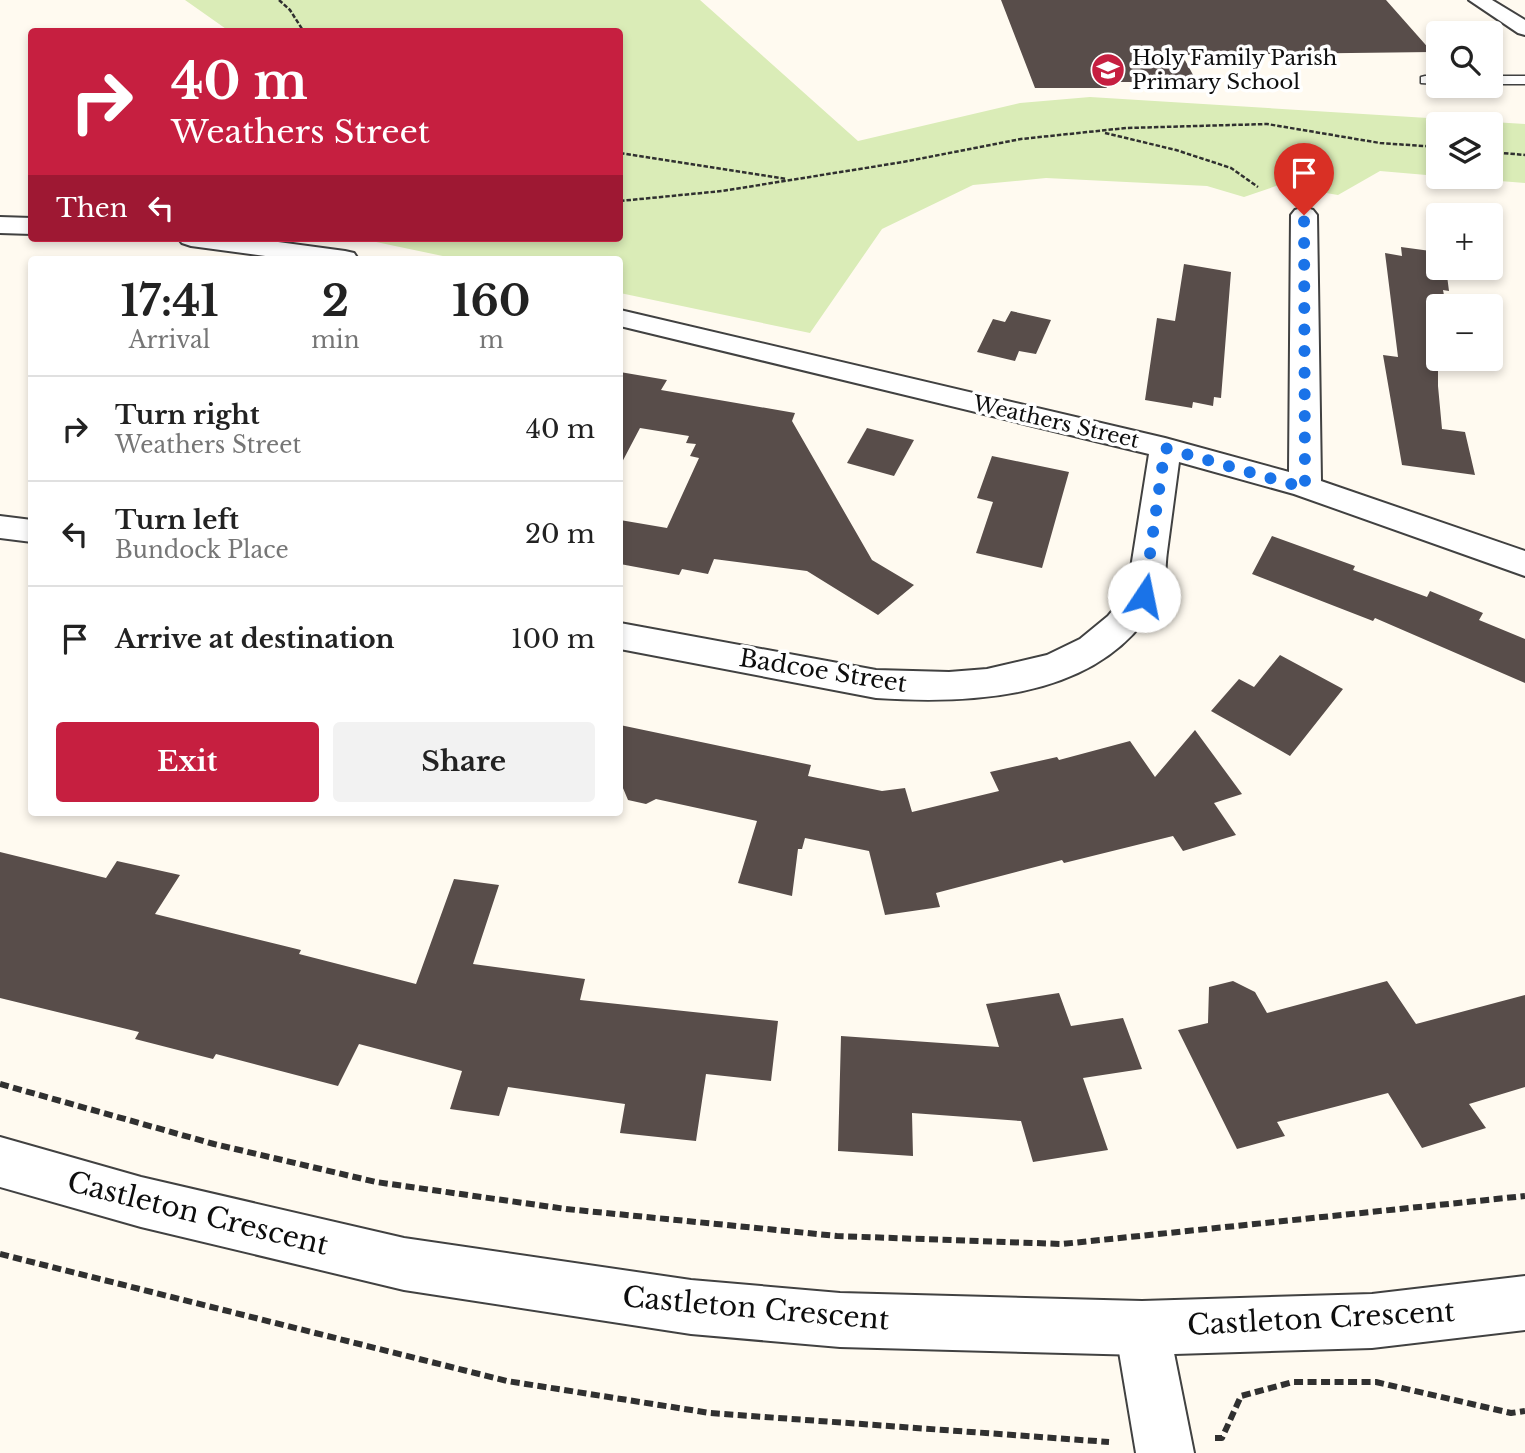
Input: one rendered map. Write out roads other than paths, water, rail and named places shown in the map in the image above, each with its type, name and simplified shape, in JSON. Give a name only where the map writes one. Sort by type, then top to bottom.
[{"type":"street","points":[[1479,0],[1525,29]]},
{"type":"street","points":[[1304,215],[1305,488]]},
{"type":"street","points":[[0,225],[28,226]]},
{"type":"street","points":[[220,242],[323,256]]},
{"type":"street","name":"Weathers Street","points":[[623,319],[1165,448],[1305,488],[1525,564]]},
{"type":"street","name":"Badcoe Street","points":[[623,637],[876,684],[911,687],[947,687],[1016,678],[1075,659],[1118,630],[1133,614],[1144,596],[1165,448]]},
{"type":"street","points":[[0,527],[28,530]]},
{"type":"street","name":"Castleton Crescent","points":[[0,1162],[141,1202],[404,1264],[677,1305],[840,1320],[1142,1328],[1372,1321],[1525,1303]]},
{"type":"street","points":[[1142,1328],[1164,1447]]},
{"type":"lane","points":[[1503,80],[1525,80]]},
{"type":"place","name":"Holy Family Parish Primary School","points":[[1108,70]]}]
